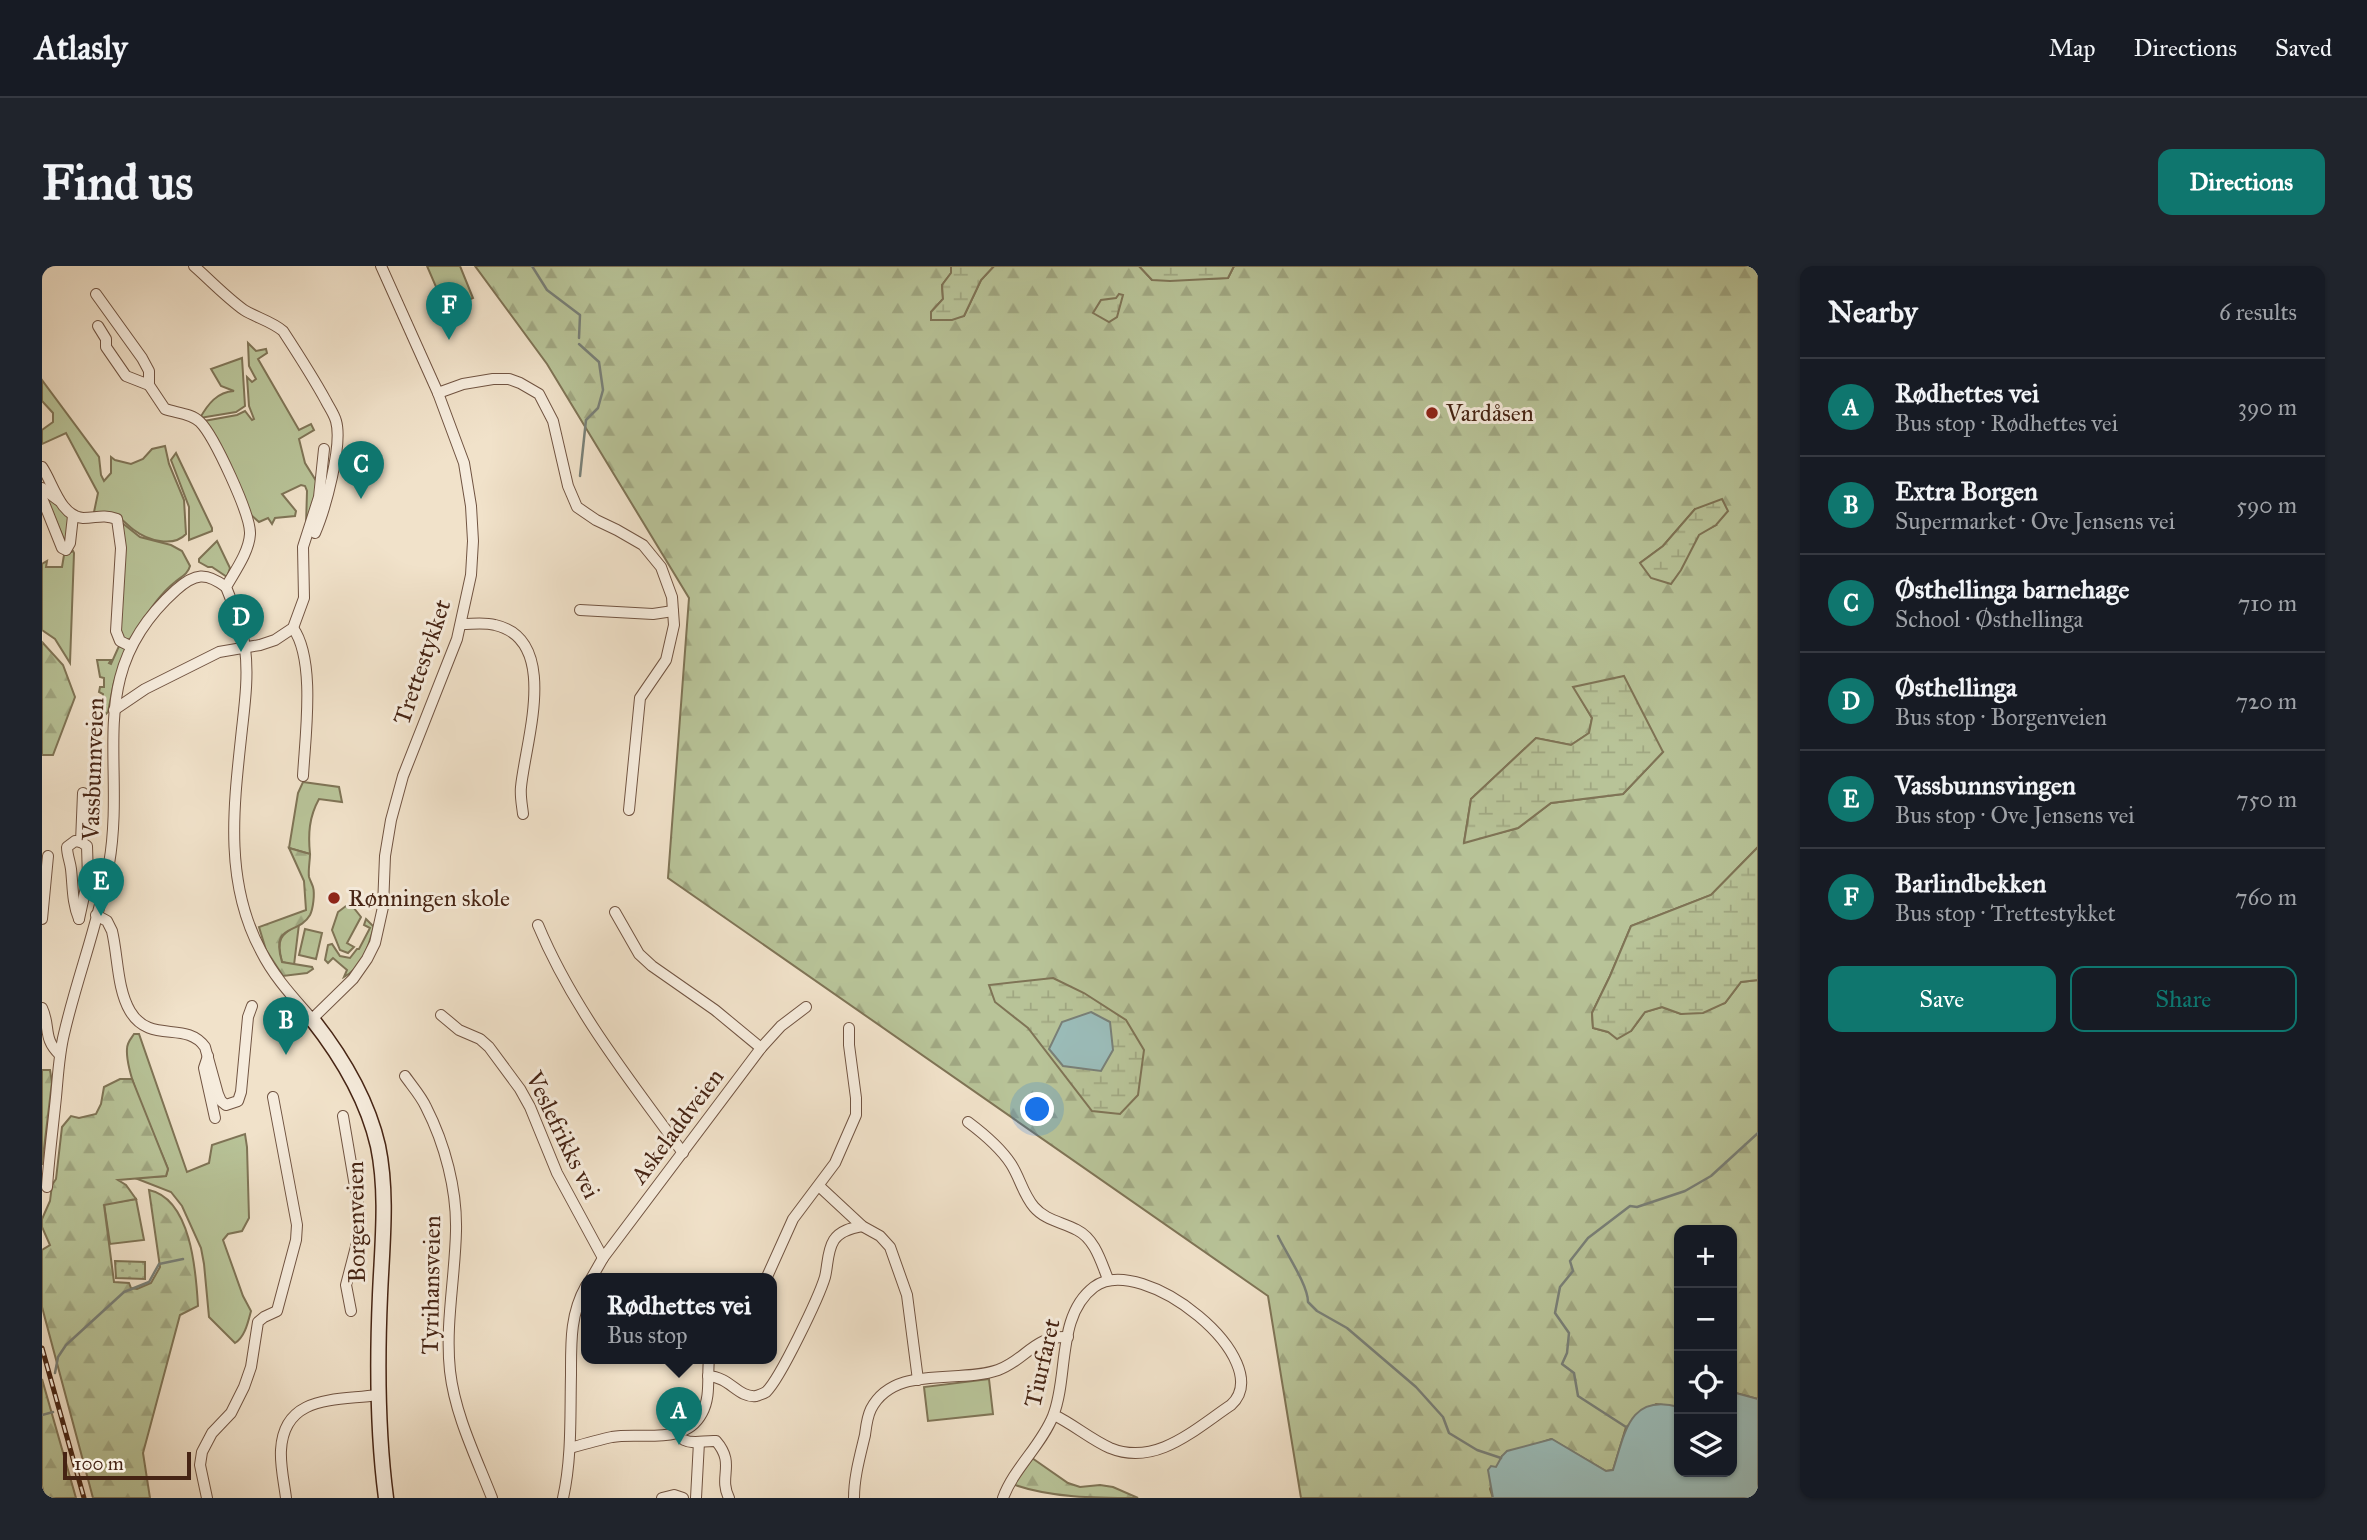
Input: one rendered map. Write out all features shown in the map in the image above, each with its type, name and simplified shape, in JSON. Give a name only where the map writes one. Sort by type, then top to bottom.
[{"type":"street","points":[[194,266],[226,297],[283,331],[336,421],[337,442],[323,512],[315,534],[303,547]]},
{"type":"street","name":"Trettestykket","points":[[312,1019],[353,979],[375,943],[383,906],[390,820],[403,776],[462,624],[471,575],[471,506],[464,463],[439,393],[381,266]]},
{"type":"street","points":[[96,294],[142,358],[149,371],[149,385],[165,409],[199,421],[210,437],[246,511],[250,525],[249,543],[226,587]]},
{"type":"street","points":[[98,326],[106,339],[106,347],[126,376],[149,385]]},
{"type":"street","points":[[439,393],[463,384],[509,379],[539,394],[553,421],[568,486],[577,507],[643,545],[661,567],[672,597],[674,625],[666,660],[640,698],[629,810]]},
{"type":"street","points":[[114,710],[145,689],[197,662],[219,652],[275,640],[293,628],[304,598],[303,547],[319,497],[324,449]]},
{"type":"street","points":[[42,467],[60,501],[73,516],[85,518],[106,515],[117,519],[121,548],[116,631],[120,641],[130,646]]},
{"type":"street","points":[[42,488],[60,501]]},
{"type":"street","points":[[42,498],[62,548],[66,550],[69,548],[73,516]]},
{"type":"street","name":"Vassbunnveien","points":[[47,1187],[60,1055],[109,862],[113,827],[114,710],[118,682],[130,646],[166,598],[184,582],[199,575],[214,578],[226,587]]},
{"type":"street","name":"Borgenveien","points":[[226,587],[235,609],[244,648],[246,683],[233,835],[235,874],[245,912],[260,949],[278,980],[312,1019],[338,1055],[359,1092],[378,1147],[383,1200],[377,1395],[386,1498]]},
{"type":"street","points":[[580,610],[653,614],[673,611]]},
{"type":"street","points":[[462,624],[497,625],[517,637],[531,658],[536,683],[521,788],[523,814]]},
{"type":"street","points":[[293,628],[301,640],[306,665],[303,776]]},
{"type":"street","points":[[82,842],[70,843],[66,855],[71,869],[73,905],[79,919],[88,878],[88,854],[82,842],[83,793]]},
{"type":"street","points":[[42,919],[48,856]]},
{"type":"street","points":[[615,912],[639,954],[761,1048]]},
{"type":"street","points":[[96,915],[107,921],[112,931],[125,998],[136,1019],[159,1032],[193,1034],[202,1041],[221,1101],[226,1105],[238,1101],[242,1092],[248,1017],[252,1006]]},
{"type":"street","points":[[538,925],[574,999],[683,1153]]},
{"type":"street","points":[[42,1007],[48,1021],[46,1034],[52,1047],[60,1055]]},
{"type":"street","name":"Askeladdveien","points":[[594,1273],[761,1048],[781,1026],[806,1007]]},
{"type":"street","name":"Veslefrikks vei","points":[[441,1015],[459,1030],[489,1046],[520,1089],[557,1172],[603,1258]]},
{"type":"street","points":[[769,1273],[793,1219],[835,1163],[856,1115],[849,1028]]},
{"type":"street","points":[[208,1055],[204,1068],[215,1118]]},
{"type":"street","name":"Tyrihansveien","points":[[405,1076],[426,1106],[452,1181],[456,1229],[449,1335],[450,1370],[462,1420],[492,1498]]},
{"type":"street","points":[[206,1498],[200,1465],[202,1452],[212,1433],[231,1413],[244,1387],[251,1367],[256,1329],[264,1317],[277,1311],[296,1240],[297,1225],[272,1097]]},
{"type":"street","points":[[343,1116],[360,1216],[359,1235],[346,1285],[351,1311]]},
{"type":"street","points":[[968,1122],[998,1147],[1036,1209],[1045,1216],[1079,1230],[1089,1239],[1098,1253],[1108,1279],[1140,1282],[1199,1314],[1217,1331],[1229,1350],[1243,1384],[1238,1399],[1231,1405],[1167,1448],[1143,1454],[1112,1449],[1054,1415]]},
{"type":"street","points":[[819,1186],[862,1226],[880,1236],[895,1258],[907,1295],[918,1380]]},
{"type":"street","points":[[708,1376],[719,1376],[740,1393],[750,1396],[766,1391],[816,1301],[835,1239],[845,1230],[862,1226]]},
{"type":"street","name":"Tiurfaret","points":[[1003,1498],[1008,1485],[1043,1436],[1054,1415],[1076,1308],[1094,1287],[1108,1279]]},
{"type":"street","points":[[563,1498],[570,1448],[572,1326],[581,1295]]},
{"type":"street","points":[[854,1498],[854,1485],[870,1412],[876,1401],[891,1387],[918,1380],[989,1373],[1014,1363],[1039,1342],[1055,1336],[1068,1337]]},
{"type":"street","points":[[570,1448],[614,1437],[665,1436],[681,1432],[696,1422],[702,1413],[706,1403],[709,1364]]},
{"type":"street","points":[[286,1498],[281,1450],[285,1431],[293,1416],[307,1405],[317,1402],[377,1395]]},
{"type":"street","points":[[684,1440],[689,1443],[716,1441],[724,1451],[727,1460],[725,1489],[729,1498]]},
{"type":"street","points":[[696,1498],[699,1441]]},
{"type":"street","points":[[662,1498],[674,1495],[683,1498]]},
{"type":"green space","points":[[427,266],[460,266],[473,298],[446,310]]},
{"type":"green space","points":[[475,266],[951,266],[951,273],[942,285],[943,299],[931,312],[932,320],[964,316],[981,280],[994,266],[1139,266],[1152,280],[1228,278],[1234,266],[1758,266],[1758,847],[1711,895],[1631,926],[1592,1013],[1593,1028],[1608,1032],[1631,1031],[1645,1012],[1662,1007],[1681,1014],[1725,1003],[1741,982],[1758,980],[1758,1399],[1737,1393],[1737,1225],[1674,1225],[1674,1406],[1656,1404],[1626,1427],[1613,1470],[1606,1471],[1551,1439],[1502,1456],[1490,1489],[1493,1498],[1301,1498],[1268,1296],[668,878],[689,598],[547,364]],"holes":[[[1695,509],[1716,525],[1640,563],[1663,546]],[[1574,687],[1663,752],[1623,794],[1551,803],[1518,828],[1464,842],[1471,799],[1536,738],[1571,745],[1589,733],[1592,718]]]},
{"type":"green space","points":[[951,266],[994,266],[981,280],[964,316],[952,320],[931,320],[931,312],[943,299],[942,285],[951,273]]},
{"type":"green space","points":[[1139,266],[1234,266],[1228,278],[1170,281],[1152,280]]},
{"type":"green space","points":[[1119,294],[1123,295],[1117,317],[1109,322],[1093,313],[1101,300],[1116,298]]},
{"type":"green space","points":[[248,343],[256,351],[266,349],[267,353],[258,359],[299,430],[311,424],[314,430],[299,439],[305,463],[318,484],[306,525],[307,491],[305,486],[301,485],[282,494],[296,511],[295,516],[275,518],[272,524],[268,518],[259,522],[250,514],[216,444],[215,436],[204,421],[245,411],[254,419],[249,406],[247,377],[252,382],[256,379],[249,366]]},
{"type":"green space","points":[[242,358],[245,406],[236,412],[200,418],[214,400],[234,391],[221,386],[211,369]]},
{"type":"green space","points":[[42,380],[99,457],[104,481],[111,473],[111,457],[131,464],[143,459],[152,449],[165,446],[169,464],[184,500],[186,534],[174,541],[160,541],[139,534],[113,515],[94,512],[98,493],[66,433],[42,444],[42,430],[53,422],[53,413],[42,401]]},
{"type":"green space","points":[[176,453],[212,528],[212,531],[189,540],[189,507],[171,460]]},
{"type":"green space","points":[[45,494],[70,515],[66,545]]},
{"type":"green space","points":[[1722,499],[1728,511],[1716,525],[1699,535],[1671,584],[1651,578],[1640,563],[1663,546],[1695,509]]},
{"type":"green space","points":[[121,522],[140,537],[171,545],[182,551],[190,566],[156,602],[130,639],[123,640],[121,637]]},
{"type":"green space","points":[[217,541],[230,568],[227,577],[199,562]]},
{"type":"green space","points":[[73,551],[70,663],[55,639],[42,630],[42,564],[47,561],[46,567],[62,567],[64,555]]},
{"type":"green space","points":[[42,642],[63,665],[75,697],[53,755],[42,755]]},
{"type":"green space","points":[[119,646],[126,649],[105,715],[98,703],[103,702],[103,694],[99,692],[100,687],[104,687],[104,678],[100,677],[97,660],[111,660],[111,664]]},
{"type":"green space","points":[[1624,676],[1663,752],[1623,794],[1551,803],[1518,828],[1464,843],[1471,799],[1536,738],[1571,745],[1589,733],[1592,718],[1573,687]]},
{"type":"green space","points":[[303,782],[339,787],[342,802],[319,799],[310,826],[310,854],[289,848],[298,793]]},
{"type":"green space","points":[[1758,847],[1758,980],[1741,982],[1725,1003],[1703,1013],[1681,1014],[1662,1007],[1645,1012],[1631,1031],[1617,1039],[1608,1032],[1593,1028],[1592,1013],[1631,926],[1711,895]]},
{"type":"green space","points":[[289,848],[310,854],[309,877],[314,890],[313,901],[310,915],[305,921],[282,935],[279,949],[282,962],[313,969],[307,973],[283,976],[266,950],[259,927],[306,910],[304,881]]},
{"type":"green space","points":[[346,906],[353,907],[361,917],[347,943],[354,947],[348,953],[340,950],[332,930],[338,912]]},
{"type":"green space","points":[[366,919],[374,927],[367,949],[357,967],[344,977],[347,970],[333,958],[328,963],[325,960],[328,945],[332,944],[340,956],[350,958],[359,949],[370,928],[364,925]]},
{"type":"green space","points":[[299,924],[294,965],[282,962],[279,948],[281,939],[287,931]]},
{"type":"green space","points":[[305,929],[322,933],[316,959],[299,955]]},
{"type":"green space","points":[[1053,978],[1084,993],[1126,1020],[1144,1050],[1138,1095],[1120,1114],[1092,1111],[1028,1028],[995,1002],[989,985]]},
{"type":"green space","points":[[134,1034],[139,1034],[187,1172],[209,1163],[212,1145],[245,1134],[249,1218],[242,1231],[228,1234],[223,1240],[251,1311],[244,1333],[235,1343],[209,1317],[201,1248],[182,1206],[171,1192],[135,1178],[166,1176],[168,1169],[131,1075],[127,1049]]},
{"type":"green space","points":[[42,1070],[50,1070],[52,1082],[42,1165]]},
{"type":"green space","points":[[120,1079],[132,1079],[168,1169],[166,1176],[118,1180],[126,1185],[136,1199],[104,1205],[114,1282],[129,1283],[131,1288],[137,1289],[151,1283],[160,1267],[149,1190],[163,1196],[174,1207],[182,1221],[193,1256],[197,1291],[198,1306],[180,1315],[143,1453],[150,1498],[93,1498],[42,1307],[42,1250],[50,1245],[42,1227],[42,1219],[56,1179],[62,1127],[71,1116],[79,1118],[96,1114],[104,1087]]},
{"type":"green space","points":[[136,1199],[144,1240],[110,1244],[104,1204]]},
{"type":"green space","points":[[115,1261],[145,1262],[145,1279],[116,1278]]},
{"type":"green space","points":[[42,1379],[76,1498],[45,1498],[42,1486]]},
{"type":"green space","points":[[989,1379],[993,1414],[928,1421],[924,1387]]},
{"type":"green space","points":[[1032,1458],[1068,1483],[1080,1487],[1113,1487],[1138,1498],[1057,1495],[1012,1484]]},
{"type":"water","points":[[1091,1012],[1110,1022],[1113,1050],[1101,1071],[1063,1066],[1049,1049],[1062,1022]]},
{"type":"water","points":[[1737,1393],[1758,1399],[1758,1498],[1493,1498],[1488,1470],[1491,1466],[1496,1467],[1507,1451],[1552,1439],[1606,1471],[1613,1470],[1632,1419],[1639,1411],[1649,1406],[1674,1406],[1674,1477],[1737,1477]]},
{"type":"waterway","points":[[532,266],[547,290],[580,315],[579,338]]},
{"type":"waterway","points":[[579,344],[599,362],[603,390],[598,408],[586,420],[580,476]]},
{"type":"waterway","points":[[1626,1427],[1578,1396],[1574,1373],[1562,1364],[1567,1353],[1569,1333],[1555,1313],[1560,1287],[1573,1271],[1570,1261],[1588,1238],[1630,1206],[1637,1207],[1685,1191],[1711,1176],[1758,1133]]},
{"type":"waterway","points":[[1278,1236],[1301,1278],[1308,1302],[1317,1311],[1347,1328],[1416,1387],[1443,1417],[1449,1433],[1477,1450],[1501,1458]]},
{"type":"waterway","points":[[55,1373],[58,1357],[66,1345],[124,1292],[149,1282],[159,1264],[183,1259]]},
{"type":"waterway","points":[[42,1415],[53,1412]]},
{"type":"railway","points":[[42,1348],[84,1498]]},
{"type":"place","name":"Barlindbekken","points":[[449,340]]},
{"type":"place","name":"Vardåsen","points":[[1432,413]]},
{"type":"place","name":"Østhellinga barnehage","points":[[361,499]]},
{"type":"place","name":"Østhellinga","points":[[241,652]]},
{"type":"place","name":"Rønningen skole","points":[[334,898]]},
{"type":"place","name":"Vassbunnsvingen","points":[[101,916]]},
{"type":"place","name":"Extra Borgen","points":[[286,1055]]},
{"type":"place","name":"Rødhettes vei","points":[[679,1445]]}]
